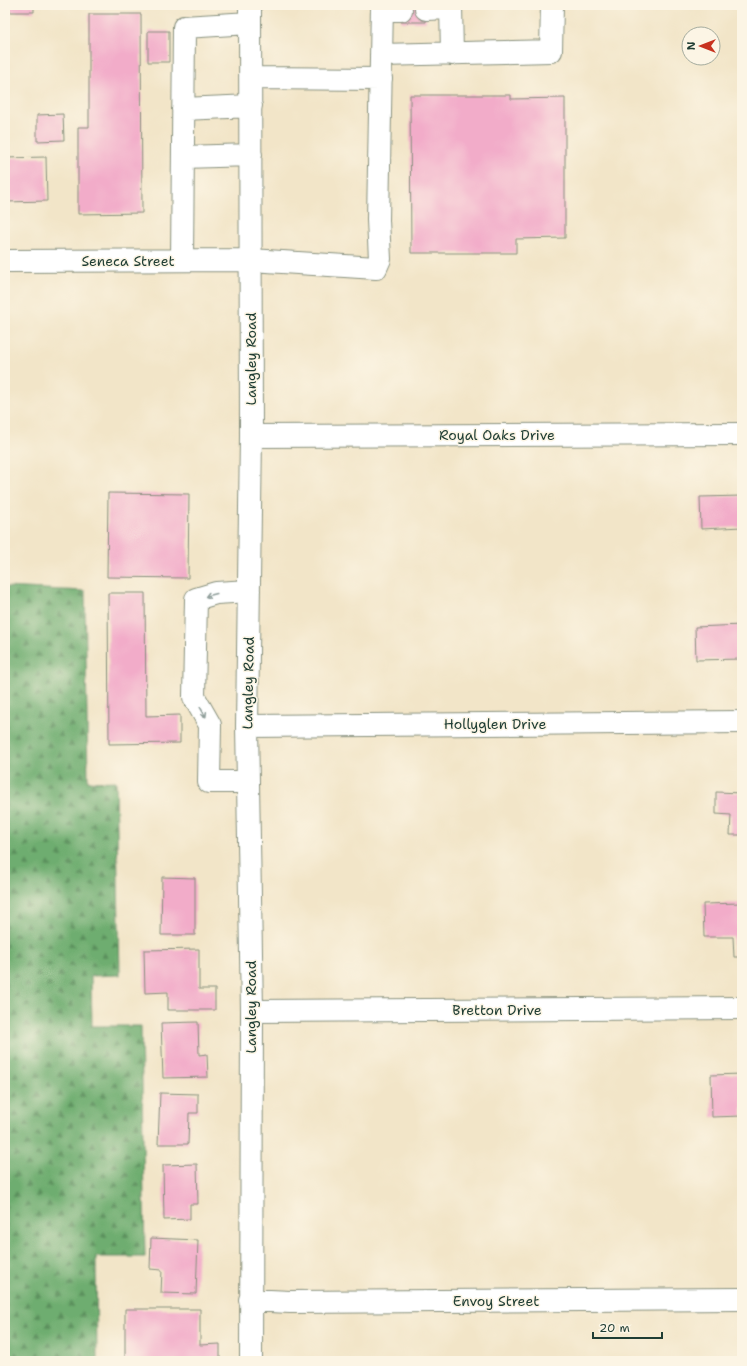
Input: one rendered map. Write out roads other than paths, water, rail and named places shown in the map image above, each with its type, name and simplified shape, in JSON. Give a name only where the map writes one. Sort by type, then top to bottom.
[{"type":"street","points":[[382,55],[551,51],[552,5]]},
{"type":"street","points":[[426,9],[451,7],[452,54]]},
{"type":"street","points":[[251,78],[381,79],[382,55],[388,8]]},
{"type":"street","points":[[182,260],[184,27],[250,14]]},
{"type":"street","name":"Langley Road","points":[[250,14],[251,436],[247,726],[252,1011],[251,1361]]},
{"type":"street","name":"Seneca Street","points":[[5,261],[251,260],[376,268],[380,259],[378,220],[381,79]]},
{"type":"street","points":[[183,110],[251,106]]},
{"type":"street","points":[[183,157],[251,155]]},
{"type":"street","name":"Royal Oaks Drive","points":[[251,436],[742,434]]},
{"type":"street","points":[[248,782],[209,782],[210,725],[194,697],[196,599],[216,593],[249,591]]},
{"type":"street","name":"Hollyglen Drive","points":[[247,726],[742,722]]},
{"type":"street","name":"Bretton Drive","points":[[252,1011],[742,1008]]},
{"type":"street","name":"Envoy Street","points":[[250,1300],[290,1302],[742,1299]]}]
